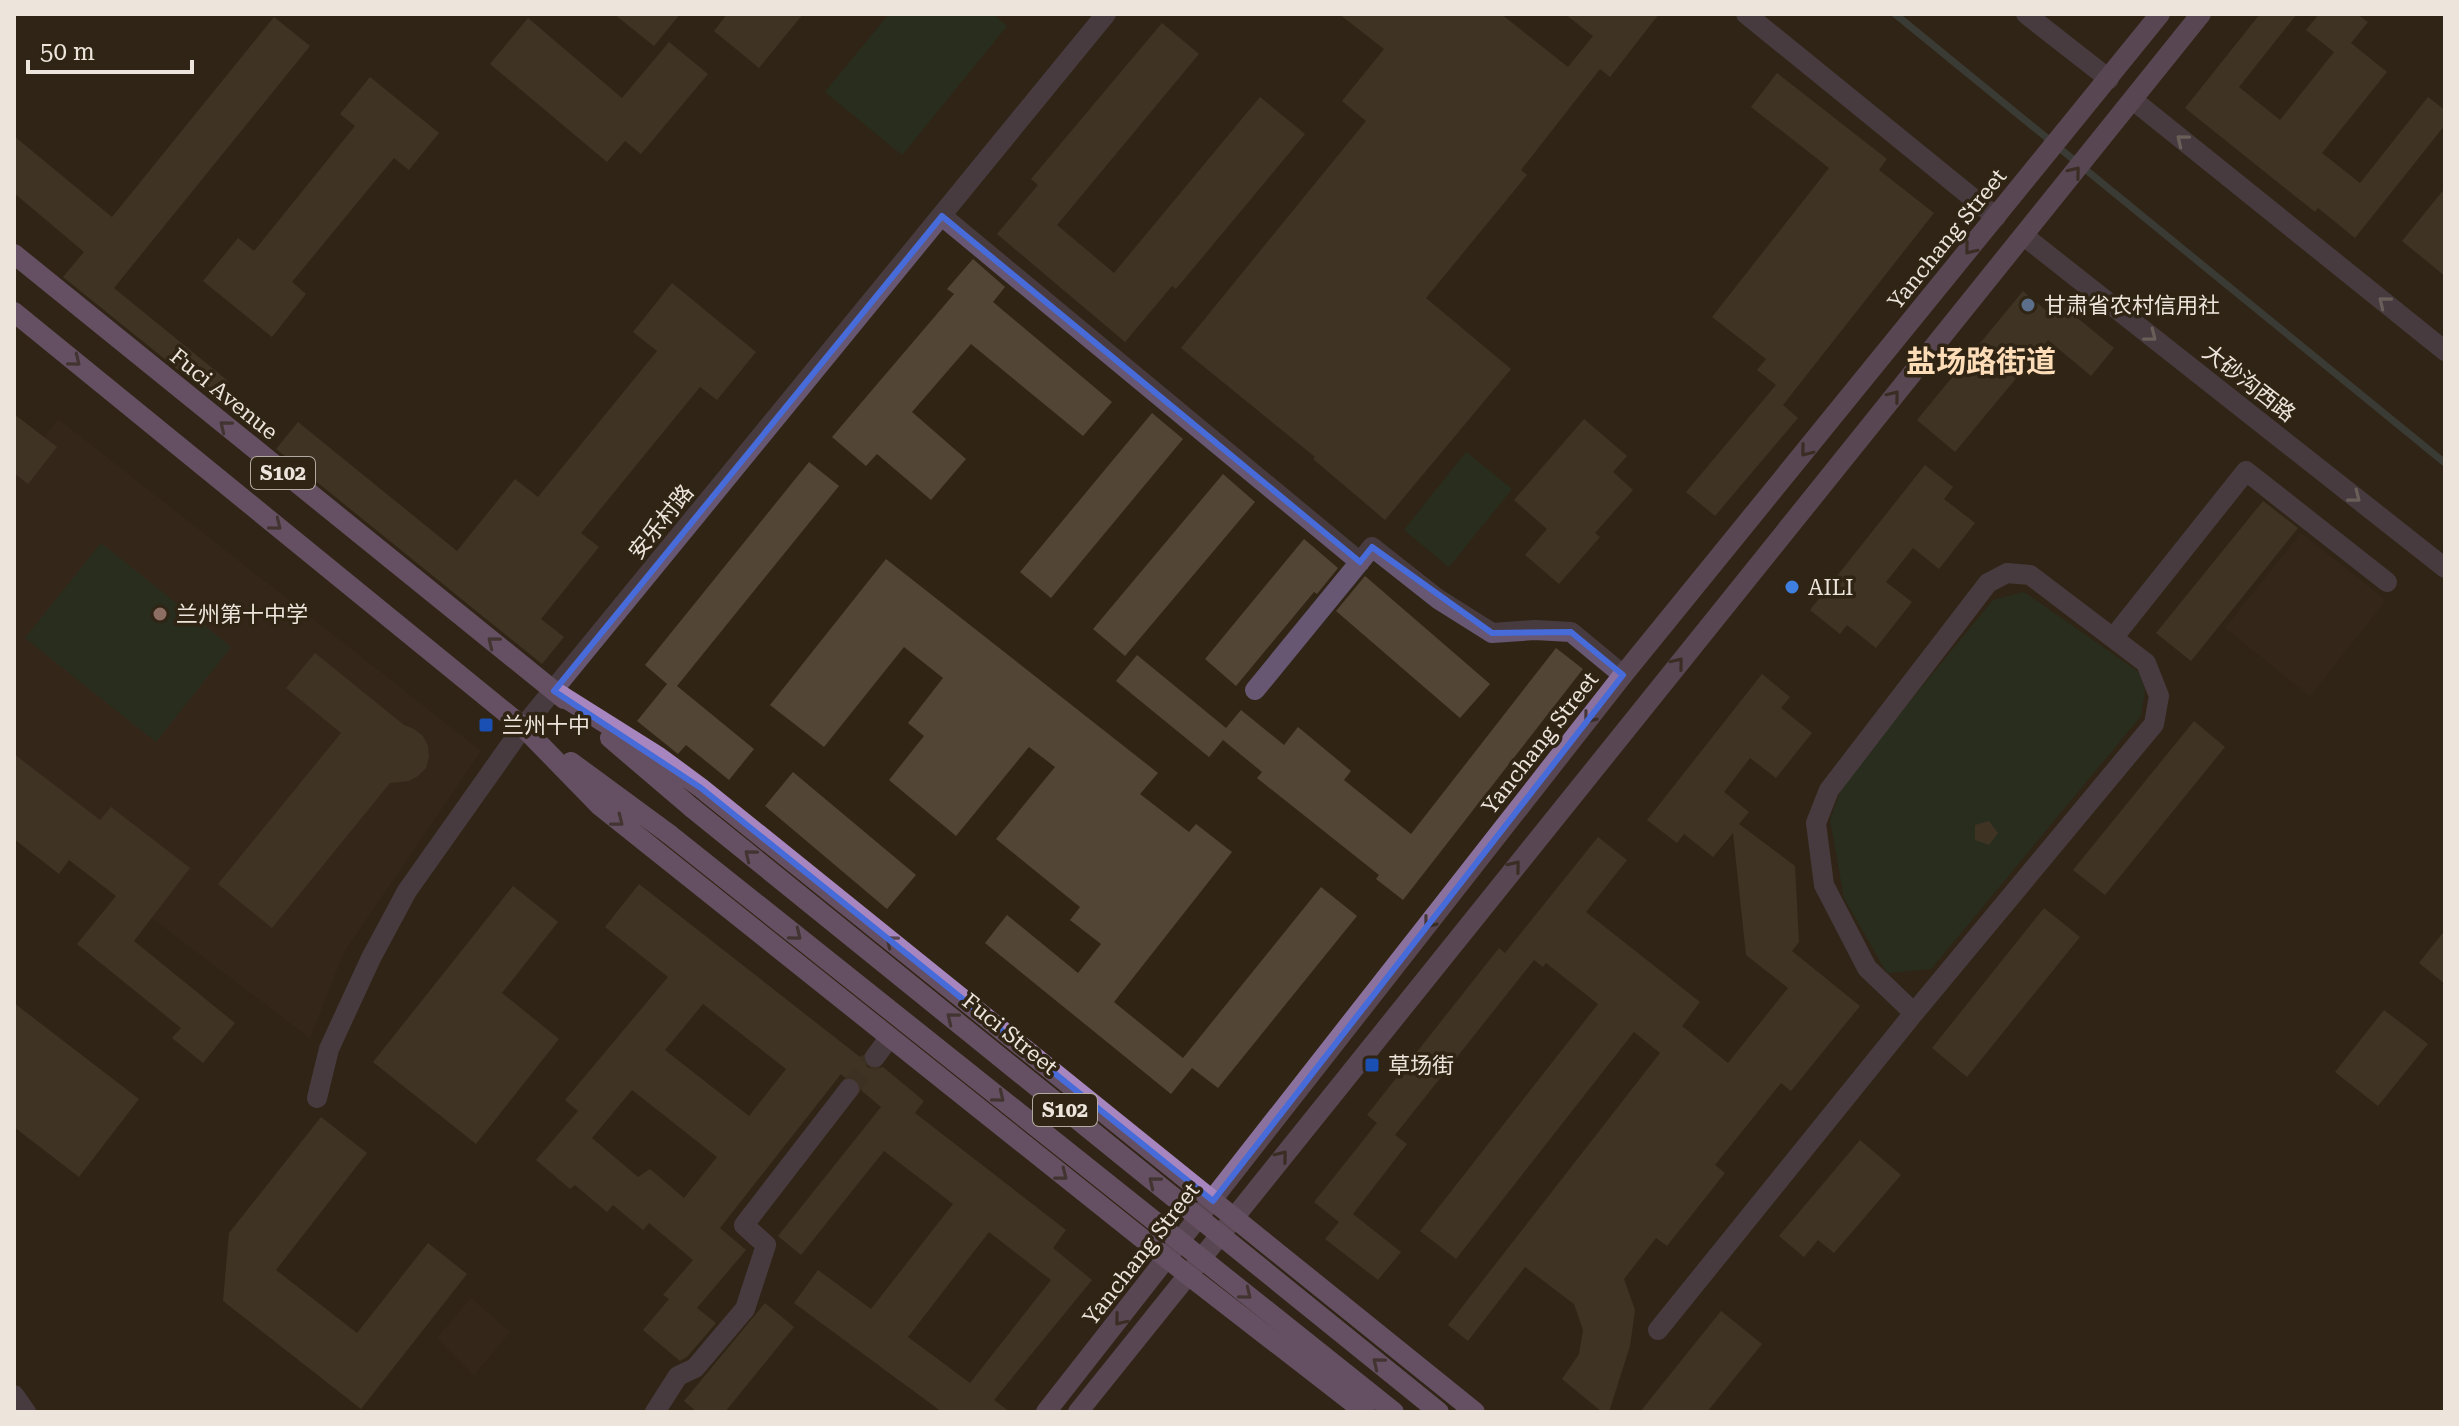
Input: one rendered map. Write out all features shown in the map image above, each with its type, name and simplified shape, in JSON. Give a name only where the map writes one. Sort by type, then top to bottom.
[{"type":"main road","name":"Yanchang Street","points":[[1046,1412],[1623,675],[2160,14]]},
{"type":"main road","points":[[1078,1412],[2201,14]]},
{"type":"main road","name":"Fuci Avenue","points":[[14,254],[554,691]]},
{"type":"main road","name":"S102","points":[[14,312],[523,727],[669,834],[1394,1412]]},
{"type":"main road","points":[[554,691],[659,757],[701,788],[1475,1412]]},
{"type":"main road","name":"Fuci Street","points":[[554,691],[692,808],[1439,1412]]},
{"type":"main road","points":[[523,727],[600,806],[1188,1275],[1365,1412]]},
{"type":"street","name":"安乐村路","points":[[317,1098],[329,1049],[371,958],[407,891],[523,727],[1106,14]]},
{"type":"street","points":[[1746,14],[1996,217]]},
{"type":"street","points":[[2026,14],[2109,79]]},
{"type":"street","points":[[2133,100],[2445,351]]},
{"type":"street","points":[[942,216],[1360,562]]},
{"type":"street","name":"大砂沟西路","points":[[2024,236],[2445,568]]},
{"type":"street","points":[[2113,638],[2246,471],[2387,582]]},
{"type":"street","points":[[1255,690],[1372,547],[1438,599],[1492,633],[1535,630],[1571,632],[1623,675]]},
{"type":"street","points":[[1658,1330],[1914,1013],[2154,724],[2159,696],[2146,663],[2030,575],[2007,573],[1988,583],[1829,790],[1816,823],[1824,885],[1867,968],[1914,1013]]},
{"type":"street","points":[[875,1057],[889,1038]]},
{"type":"street","points":[[655,1412],[678,1376],[695,1368],[745,1309],[766,1245],[744,1225],[849,1089]]},
{"type":"street","points":[[14,1395],[26,1412]]},
{"type":"highlighted area","points":[[942,216],[1360,562],[1372,547],[1492,633],[1571,632],[1623,675],[1213,1201],[701,788],[554,691]]},
{"type":"shaded area","name":"兰州第十中学","points":[[58,419],[481,751],[344,952],[310,1038],[14,813],[14,477]]},
{"type":"shaded area","points":[[2301,533],[2386,600],[2310,696],[2225,628]]},
{"type":"shaded area","points":[[471,1298],[510,1332],[474,1375],[437,1338]]},
{"type":"green space","points":[[889,14],[993,14],[1007,26],[902,155],[825,92]]},
{"type":"green space","points":[[1466,452],[1512,489],[1449,567],[1404,530]]},
{"type":"green space","points":[[101,543],[231,647],[156,742],[25,638]]},
{"type":"green space","points":[[2024,592],[2140,673],[2145,691],[2141,716],[1931,969],[1887,973],[1844,898],[1830,820],[1844,782],[1993,600]]},
{"type":"building","points":[[614,14],[680,14],[654,46]]},
{"type":"building","points":[[727,14],[803,14],[759,68],[714,31]]},
{"type":"building","points":[[1339,14],[1501,14],[1568,67],[1593,36],[1565,14],[1659,14],[1610,77],[1600,69],[1521,170],[1527,175],[1426,298],[1511,369],[1385,520],[1313,459],[1315,457],[1181,348],[1366,121],[1342,101],[1384,49]]},
{"type":"building","points":[[2260,14],[2297,14],[2239,87],[2280,120],[2334,52],[2306,30],[2319,14],[2357,14],[2368,22],[2351,43],[2387,72],[2322,153],[2360,183],[2428,97],[2445,110],[2445,125],[2355,238],[2318,208],[2315,212],[2185,108]]},
{"type":"building","points":[[274,17],[310,46],[114,288],[228,381],[213,398],[63,277],[84,252],[14,193],[14,136],[112,217]]},
{"type":"building","points":[[528,18],[622,98],[669,42],[708,74],[641,154],[625,141],[607,162],[490,64]]},
{"type":"building","points":[[1162,23],[1199,54],[1057,225],[1114,273],[1260,97],[1305,134],[1176,289],[1172,286],[1125,342],[997,234],[1038,185],[1031,179]]},
{"type":"building","points":[[1777,73],[1887,159],[1879,170],[1934,213],[1783,405],[1798,418],[1715,516],[1686,492],[1776,385],[1757,370],[1766,359],[1712,317],[1829,168],[1751,107]]},
{"type":"building","points":[[370,77],[439,133],[409,170],[394,158],[292,282],[306,294],[272,337],[203,281],[238,238],[254,251],[355,126],[340,114]]},
{"type":"building","points":[[2445,188],[2445,276],[2402,241]]},
{"type":"building","points":[[973,259],[1005,287],[993,302],[1112,402],[1083,436],[971,344],[912,412],[966,459],[931,500],[877,454],[866,466],[832,437],[954,294],[947,289]]},
{"type":"building","points":[[672,283],[756,352],[717,400],[700,387],[581,533],[599,547],[541,619],[564,637],[542,664],[276,449],[298,422],[457,551],[515,479],[538,497],[657,351],[633,332]]},
{"type":"building","points":[[2023,291],[2049,313],[2058,302],[2114,348],[2091,376],[2048,340],[1955,452],[1917,420]]},
{"type":"building","points":[[1152,413],[1183,439],[1051,598],[1020,572]]},
{"type":"building","points":[[14,414],[57,447],[28,484],[14,473]]},
{"type":"building","points":[[1584,419],[1627,456],[1613,472],[1633,490],[1595,533],[1600,537],[1559,584],[1525,555],[1547,529],[1514,500]]},
{"type":"building","points":[[809,462],[839,486],[677,686],[754,749],[729,780],[686,745],[678,754],[637,721],[667,684],[645,665]]},
{"type":"building","points":[[1925,465],[1953,487],[1944,499],[1975,523],[1939,569],[1913,548],[1886,582],[1912,602],[1876,648],[1847,625],[1840,634],[1810,610]]},
{"type":"building","points":[[1223,474],[1255,502],[1125,656],[1093,629]]},
{"type":"building","points":[[2263,501],[2298,528],[2191,661],[2156,633]]},
{"type":"building","points":[[1304,539],[1338,568],[1317,594],[1314,592],[1236,686],[1205,659]]},
{"type":"building","points":[[886,559],[1158,773],[1140,794],[1189,832],[1196,824],[1232,852],[1114,1002],[1183,1058],[1321,887],[1357,916],[1218,1088],[1192,1068],[1171,1094],[985,943],[1007,915],[1078,973],[1101,944],[1070,920],[1080,907],[996,839],[1055,767],[1029,747],[956,836],[889,780],[924,736],[908,723],[943,678],[904,647],[824,747],[770,705]]},
{"type":"building","points":[[1365,576],[1490,684],[1460,718],[1336,611]]},
{"type":"building","points":[[1556,648],[1583,669],[1403,900],[1376,879],[1379,875],[1257,778],[1262,772],[1223,740],[1209,757],[1116,681],[1137,655],[1226,728],[1241,710],[1284,745],[1298,727],[1351,771],[1344,780],[1411,834]]},
{"type":"building","points":[[315,653],[404,725],[423,736],[429,757],[426,768],[418,776],[409,781],[390,783],[272,928],[218,884],[341,733],[286,688]]},
{"type":"building","points":[[1762,674],[1790,697],[1781,708],[1812,733],[1776,778],[1750,758],[1724,792],[1749,812],[1739,824],[1795,866],[1799,942],[1792,951],[1860,1006],[1791,1091],[1781,1083],[1715,1165],[1725,1173],[1667,1246],[1656,1238],[1624,1279],[1635,1310],[1630,1346],[1609,1412],[1602,1412],[1562,1379],[1579,1354],[1583,1330],[1574,1304],[1525,1267],[1468,1341],[1448,1325],[1660,1053],[1634,1032],[1456,1259],[1420,1231],[1598,1004],[1546,963],[1543,967],[1534,960],[1395,1135],[1407,1144],[1353,1214],[1401,1252],[1378,1280],[1325,1239],[1339,1222],[1314,1202],[1377,1123],[1367,1115],[1499,948],[1505,953],[1598,837],[1627,860],[1586,912],[1700,1002],[1682,1026],[1728,1063],[1788,988],[1746,955],[1733,833],[1713,857],[1684,834],[1677,843],[1647,820]]},
{"type":"building","points":[[2194,721],[2225,747],[2105,895],[2073,870]]},
{"type":"building","points":[[14,754],[100,820],[111,807],[190,868],[134,941],[235,1023],[203,1063],[172,1038],[181,1028],[77,944],[116,896],[69,860],[59,874],[14,839]]},
{"type":"building","points":[[793,772],[916,875],[887,909],[765,806]]},
{"type":"building","points":[[1989,821],[1998,833],[1989,845],[1975,840],[1975,825]]},
{"type":"building","points":[[639,884],[860,1057],[862,1055],[867,1067],[874,1070],[883,1067],[924,1101],[915,1113],[1066,1230],[1053,1248],[1092,1280],[994,1400],[1010,1412],[942,1412],[794,1303],[818,1270],[871,1309],[953,1204],[884,1151],[801,1255],[778,1236],[881,1107],[862,1091],[861,1083],[852,1076],[844,1077],[841,1074],[720,1228],[746,1250],[697,1308],[716,1323],[680,1361],[643,1330],[669,1299],[663,1295],[693,1260],[649,1223],[643,1230],[613,1205],[607,1212],[575,1185],[570,1189],[536,1160],[578,1111],[565,1100],[668,977],[605,927]],"holes":[[[703,1004],[786,1069],[749,1116],[665,1050]],[[632,1090],[717,1157],[684,1198],[650,1169],[638,1177],[592,1138]],[[989,1232],[1051,1280],[970,1383],[908,1337]]]},
{"type":"building","points":[[513,886],[558,922],[502,993],[559,1039],[476,1144],[373,1062]]},
{"type":"building","points":[[2044,908],[2080,937],[1967,1077],[1932,1048]]},
{"type":"building","points":[[2445,930],[2445,984],[2419,963]]},
{"type":"building","points":[[14,1003],[139,1099],[79,1177],[14,1127]]},
{"type":"building","points":[[2384,1010],[2428,1044],[2378,1106],[2335,1072]]},
{"type":"building","points":[[321,1117],[367,1153],[276,1270],[357,1333],[428,1243],[467,1274],[361,1409],[223,1301],[229,1233]]},
{"type":"building","points":[[1860,1140],[1901,1175],[1834,1253],[1818,1240],[1804,1257],[1779,1236]]},
{"type":"building","points":[[765,1303],[794,1327],[725,1412],[697,1412],[684,1401]]},
{"type":"building","points":[[1721,1311],[1762,1344],[1707,1412],[1640,1412]]},
{"type":"waterway","points":[[1895,14],[2445,463]]},
{"type":"tunnel","points":[[849,1089],[875,1057]]},
{"type":"place","name":"甘肃省农村信用社","points":[[2028,305]]},
{"type":"place","name":"AILI","points":[[1792,587]]},
{"type":"place","name":"兰州第十中学","points":[[160,614]]},
{"type":"place","name":"兰州十中","points":[[486,725]]},
{"type":"place","name":"草场街","points":[[1372,1065]]},
{"type":"district","name":"盐场路街道","points":[[1981,361]]}]
